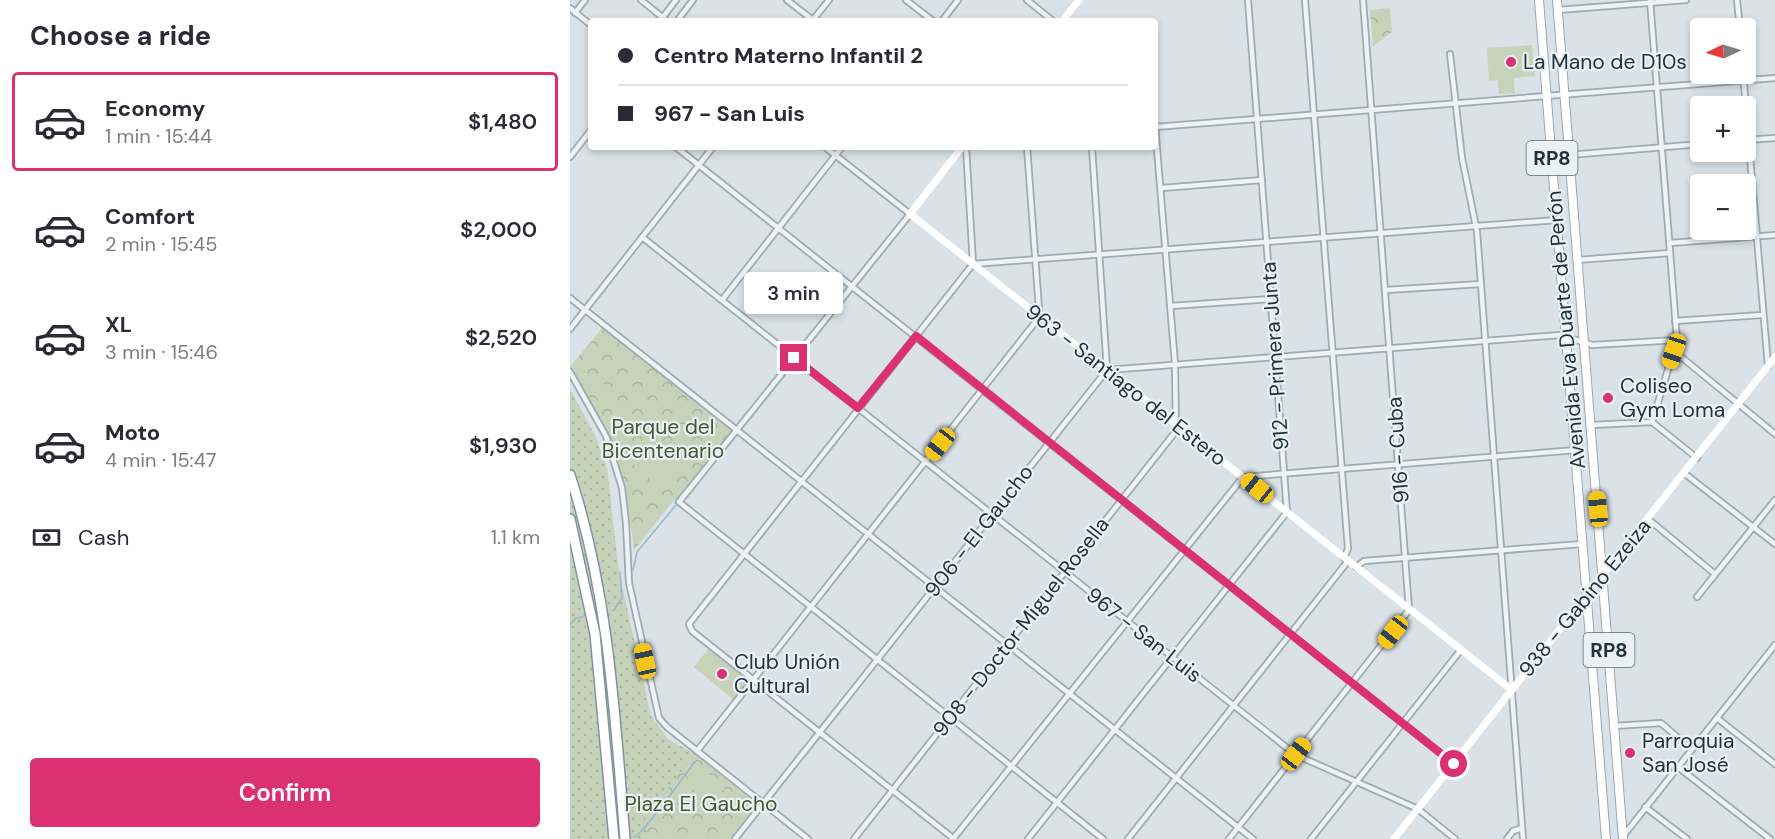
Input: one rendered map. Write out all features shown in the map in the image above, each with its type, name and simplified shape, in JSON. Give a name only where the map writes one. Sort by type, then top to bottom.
[{"type":"highway","points":[[570,475],[590,544],[606,621],[625,839]]},
{"type":"highway","points":[[570,519],[595,634],[614,839]]},
{"type":"main road","name":"Avenida Eva Duarte de Perón","points":[[1539,0],[1606,839]]},
{"type":"main road","name":"Avenida Eva Duarte de Perón","points":[[1557,0],[1604,575],[1622,838]]},
{"type":"street","points":[[575,13],[585,0]]},
{"type":"street","points":[[641,0],[661,18]]},
{"type":"street","points":[[664,18],[676,0]]},
{"type":"street","points":[[679,18],[693,0]]},
{"type":"street","points":[[788,0],[809,18]]},
{"type":"street","points":[[815,18],[829,0]]},
{"type":"street","points":[[906,0],[929,18]]},
{"type":"street","points":[[944,18],[958,0]]},
{"type":"street","points":[[1027,0],[1049,18]]},
{"type":"street","points":[[1064,18],[1079,0]]},
{"type":"street","name":"912 - Primera Junta","points":[[1248,0],[1287,512]]},
{"type":"street","points":[[1128,839],[1291,634],[1346,559],[1348,549],[1305,0]]},
{"type":"street","name":"916 - Cuba","points":[[1363,0],[1400,464],[1409,610]]},
{"type":"street","points":[[1558,10],[1686,0]]},
{"type":"street","points":[[1737,0],[1739,18]]},
{"type":"street","points":[[1651,1],[1677,340],[1652,422]]},
{"type":"street","points":[[570,8],[588,24]]},
{"type":"street","points":[[1450,54],[1463,164],[1476,225],[1523,839]]},
{"type":"street","points":[[1756,79],[1775,78]]},
{"type":"street","points":[[1158,126],[1694,84]]},
{"type":"street","points":[[570,157],[588,134]]},
{"type":"street","points":[[1756,139],[1775,138]]},
{"type":"street","points":[[1569,155],[1690,145]]},
{"type":"street","points":[[680,150],[983,388],[1454,764]]},
{"type":"street","points":[[570,329],[711,150]]},
{"type":"street","points":[[828,150],[910,214]]},
{"type":"street","points":[[722,300],[840,150]]},
{"type":"street","points":[[962,150],[679,502],[1103,839]]},
{"type":"street","points":[[964,150],[973,264],[690,620],[689,627],[954,839],[1183,549],[1243,477],[1576,450]]},
{"type":"street","points":[[698,751],[1039,316],[1027,150]]},
{"type":"street","points":[[1092,150],[1107,370],[1567,336],[1584,344],[1677,340]]},
{"type":"street","points":[[1158,150],[1171,306],[1178,426]]},
{"type":"street","points":[[1162,188],[1262,180]]},
{"type":"street","name":"963 - Santiago del Estero","points":[[910,214],[1512,690]]},
{"type":"street","points":[[973,264],[1557,220]]},
{"type":"street","points":[[1756,236],[1775,235]]},
{"type":"street","name":"967 - San Luis","points":[[642,237],[1296,754],[1418,809],[1455,839]]},
{"type":"street","points":[[1670,243],[1706,240]]},
{"type":"street","points":[[1755,240],[1768,366]]},
{"type":"street","points":[[1577,260],[1670,253]]},
{"type":"street","points":[[1386,290],[1480,284]]},
{"type":"street","points":[[570,298],[1253,839]]},
{"type":"street","points":[[1171,306],[1271,299]]},
{"type":"street","points":[[1676,321],[1762,315]]},
{"type":"street","points":[[1674,351],[1775,434]]},
{"type":"street","name":"938 - Gabino Ezeiza","points":[[1394,839],[1587,598],[1775,357]]},
{"type":"street","name":"906 - El Gaucho","points":[[735,839],[1107,370]]},
{"type":"street","points":[[570,372],[606,436],[622,488],[627,523],[629,583],[657,712],[667,727],[808,839]]},
{"type":"street","points":[[1591,425],[1652,422],[1697,458]]},
{"type":"street","name":"908 - Doctor Miguel Rosella","points":[[854,839],[1178,426]]},
{"type":"street","points":[[1684,473],[1775,544]]},
{"type":"street","points":[[1697,597],[1775,500]]},
{"type":"street","points":[[1028,839],[1287,512]]},
{"type":"street","points":[[1648,519],[1715,574]]},
{"type":"street","points":[[1356,567],[1364,561],[1582,544]]},
{"type":"street","points":[[1229,839],[1409,610]]},
{"type":"street","points":[[1622,838],[1691,749],[1773,651],[1775,645]]},
{"type":"street","points":[[1311,839],[1460,651]]},
{"type":"street","points":[[1717,718],[1775,764]]},
{"type":"street","points":[[1614,726],[1661,723],[1691,749]]},
{"type":"street","points":[[1770,760],[1775,754]]},
{"type":"street","points":[[1678,767],[1770,839]]},
{"type":"street","points":[[1645,807],[1687,839]]},
{"type":"street","points":[[1506,839],[1513,831],[1522,828]]},
{"type":"green space","points":[[1390,8],[1392,32],[1373,46],[1370,10]]},
{"type":"green space","name":"La Mano de D10s","points":[[1532,45],[1535,76],[1514,78],[1515,93],[1499,94],[1498,80],[1489,81],[1487,48]]},
{"type":"green space","name":"Parque del Bicentenario","points":[[603,327],[733,431],[678,501],[674,500],[634,550],[626,498],[614,454],[596,413],[570,367]]},
{"type":"green space","points":[[591,374],[611,390],[603,399],[583,383]]},
{"type":"green space","points":[[570,389],[595,435],[607,468],[619,572],[651,716],[668,739],[695,754],[662,797],[684,839],[570,839]]},
{"type":"green space","points":[[639,439],[650,448],[636,466],[624,457]]},
{"type":"green space","points":[[651,449],[663,457],[648,476],[637,467]]},
{"type":"green space","points":[[664,458],[677,468],[662,488],[649,478]]},
{"type":"green space","name":"Club Unión Cultural","points":[[709,648],[749,681],[734,700],[694,667]]},
{"type":"green space","name":"Plaza El Gaucho","points":[[695,754],[755,802],[754,810],[731,839],[647,839],[645,818]]},
{"type":"green space","points":[[700,766],[725,788],[711,805],[686,783]]},
{"type":"waterway","points":[[633,570],[637,552],[676,505]]},
{"type":"waterway","points":[[613,611],[622,598],[620,572]]},
{"type":"waterway","points":[[570,625],[576,618],[583,617]]},
{"type":"waterway","points":[[634,837],[655,816],[695,762]]},
{"type":"place","name":"La Mano de D10s","points":[[1511,62]]},
{"type":"place","name":"Coliseo Gym Loma","points":[[1608,398]]},
{"type":"place","name":"Club Unión Cultural","points":[[722,674]]},
{"type":"place","name":"Parroquia San José","points":[[1630,753]]},
{"type":"route","points":[[794,358],[858,408],[916,336],[1454,764]]}]
